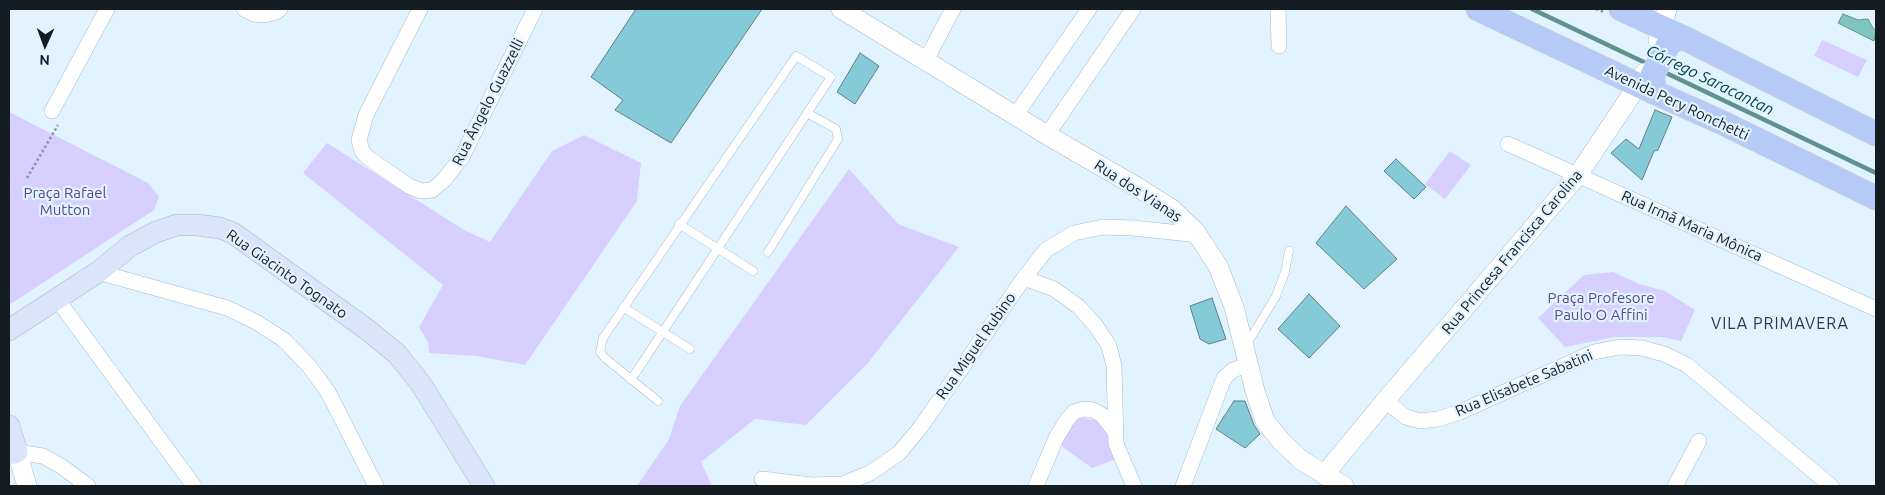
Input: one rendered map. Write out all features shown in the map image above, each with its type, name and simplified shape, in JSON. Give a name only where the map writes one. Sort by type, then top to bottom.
[{"type":"main road","name":"Avenida Pery Ronchetti","points":[[1478,9],[1648,81],[1876,198]]},
{"type":"main road","points":[[1621,9],[1876,134]]},
{"type":"main road","points":[[1648,81],[1667,32]]},
{"type":"main road","name":"Rua Giacinto Tognato","points":[[9,330],[98,272],[130,246],[156,232],[178,225],[197,224],[220,228],[233,233],[369,331],[397,354],[421,384],[480,485]]},
{"type":"main road","points":[[9,426],[13,453]]},
{"type":"street","points":[[52,111],[107,9]]},
{"type":"street","points":[[244,9],[254,14],[264,15],[280,9]]},
{"type":"street","name":"Rua Ângelo Guazzelli","points":[[420,9],[366,116],[359,140],[362,151],[376,163],[409,186],[421,191],[432,190],[444,181],[462,157],[536,9]]},
{"type":"street","name":"Rua dos Vianas","points":[[841,9],[1015,116],[1172,209],[1199,235],[1222,274],[1234,307],[1246,357],[1265,421],[1281,441],[1301,460],[1344,486]]},
{"type":"street","points":[[926,60],[953,9]]},
{"type":"street","points":[[1015,116],[1089,9]]},
{"type":"street","points":[[1047,135],[1134,9]]},
{"type":"street","points":[[1278,9],[1279,46]]},
{"type":"street","name":"Rua Princesa Francisca Carolina","points":[[1324,475],[1578,175],[1648,81]]},
{"type":"street","name":"Rua Irmã Maria Mônica","points":[[1508,144],[1876,309]]},
{"type":"street","name":"Rua Miguel Rubino","points":[[762,479],[811,485],[844,484],[870,473],[899,453],[920,428],[1024,278],[1046,250],[1074,234],[1103,227],[1199,235]]},
{"type":"street","points":[[98,272],[227,308],[256,322],[284,340],[309,366],[328,392],[376,486]]},
{"type":"street","points":[[1024,278],[1054,289],[1079,307],[1096,326],[1109,346],[1114,366],[1116,444],[1134,486]]},
{"type":"street","points":[[57,299],[194,486]]},
{"type":"street","name":"Rua Elisabete Sabatini","points":[[1385,401],[1406,417],[1420,421],[1438,419],[1460,412],[1594,352],[1620,347],[1642,348],[1664,354],[1687,365],[1831,486]]},
{"type":"street","points":[[1183,486],[1224,378],[1246,357]]},
{"type":"street","points":[[1036,486],[1056,438],[1074,412],[1084,409],[1093,410],[1102,415],[1116,432]]},
{"type":"street","points":[[1675,486],[1699,441]]},
{"type":"street","points":[[27,486],[13,453],[43,456],[62,466],[88,486]]},
{"type":"lane","points":[[631,380],[831,78],[796,56],[603,338],[600,352],[605,358],[631,380],[658,401]]},
{"type":"lane","points":[[768,252],[838,139],[836,130],[807,113]]},
{"type":"lane","points":[[680,224],[753,270]]},
{"type":"lane","points":[[1246,357],[1276,296],[1285,272],[1288,251]]},
{"type":"lane","points":[[623,308],[690,349]]},
{"type":"path","points":[[27,178],[61,118],[52,111]]},
{"type":"green space","points":[[1822,40],[1867,60],[1858,77],[1814,56]]},
{"type":"green space","name":"Praça Rafael Mutton","points":[[9,112],[148,183],[159,197],[154,210],[9,305]]},
{"type":"green space","points":[[584,135],[641,163],[637,201],[525,365],[477,356],[429,353],[428,342],[419,327],[443,285],[303,173],[327,143],[464,230],[490,242],[552,151]]},
{"type":"green space","points":[[1450,151],[1471,165],[1445,199],[1425,184]]},
{"type":"green space","points":[[849,169],[898,224],[959,247],[867,364],[806,425],[755,419],[701,462],[712,486],[637,486],[669,439],[680,406]]},
{"type":"green space","name":"Praça Profesore Paulo O Affini","points":[[1613,272],[1639,284],[1665,291],[1695,310],[1681,341],[1662,337],[1615,337],[1565,347],[1538,318],[1584,275]]},
{"type":"green space","points":[[1075,417],[1101,421],[1115,442],[1119,458],[1092,468],[1057,443]]},
{"type":"shaded area","points":[[1843,14],[1858,20],[1868,19],[1876,31],[1874,41],[1838,23]]},
{"type":"building","points":[[636,9],[762,9],[671,143],[615,110],[623,100],[591,77]]},
{"type":"building","points":[[860,53],[879,66],[855,104],[837,92]]},
{"type":"building","points":[[1655,110],[1672,117],[1658,150],[1654,151],[1642,180],[1611,153],[1626,139],[1639,149]]},
{"type":"building","points":[[1396,159],[1426,187],[1414,199],[1384,171]]},
{"type":"building","points":[[1346,206],[1397,259],[1364,289],[1316,243]]},
{"type":"building","points":[[1309,294],[1340,326],[1309,358],[1278,329]]},
{"type":"building","points":[[1212,298],[1226,339],[1209,344],[1200,339],[1190,306]]},
{"type":"building","points":[[1234,401],[1245,401],[1254,425],[1260,434],[1245,448],[1216,429]]},
{"type":"waterway","name":"Córrego Saracantan","points":[[1532,9],[1650,65]]},
{"type":"waterway","name":"Córrego Saracantan","points":[[1662,71],[1876,173]]},
{"type":"district","name":"VILA PRIMAVERA","points":[[1780,324]]}]
